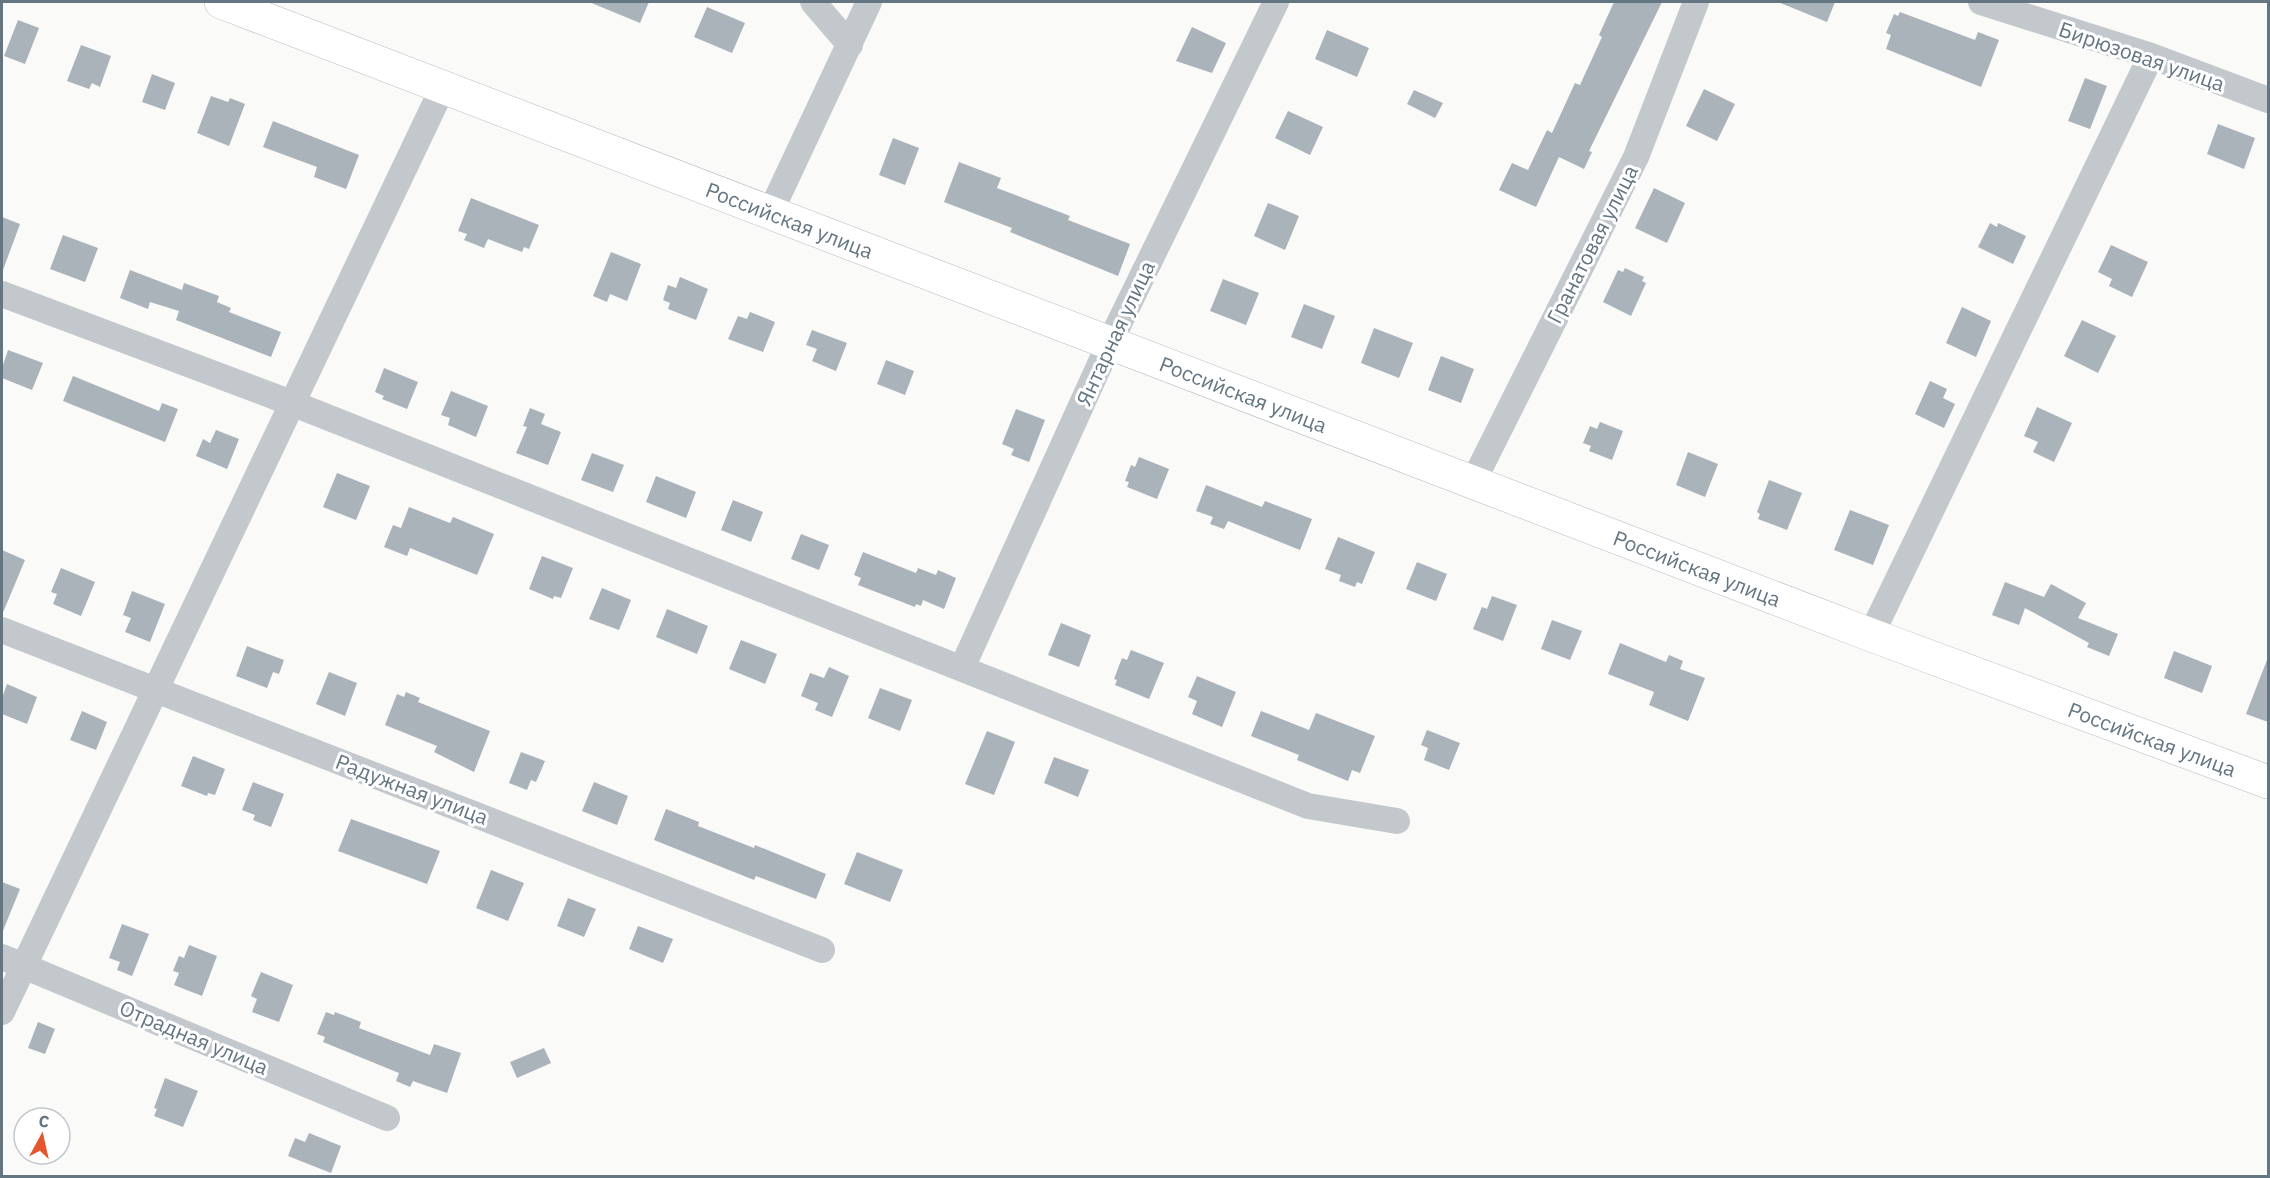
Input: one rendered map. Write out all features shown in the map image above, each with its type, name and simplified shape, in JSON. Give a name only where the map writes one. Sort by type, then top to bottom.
[{"type":"main road","name":"Российская улица","points":[[221,2],[444,85],[1474,480],[1871,635],[2268,782]]},
{"type":"street","points":[[813,2],[850,45]]},
{"type":"street","points":[[771,211],[870,2]]},
{"type":"street","name":"Янтарная улица","points":[[962,668],[1110,342],[1276,2]]},
{"type":"street","name":"Гранатовая улица","points":[[1474,480],[1636,157],[1696,2]]},
{"type":"street","name":"Бирюзовая улица","points":[[1982,2],[2151,56],[2268,100]]},
{"type":"street","points":[[1871,635],[2151,56]]},
{"type":"street","points":[[2,1012],[13,962],[156,689],[294,404],[444,85]]},
{"type":"street","points":[[2,294],[294,404],[1308,806],[1397,821]]},
{"type":"street","name":"Радужная улица","points":[[2,630],[822,950]]},
{"type":"street","name":"Отрадная улица","points":[[13,962],[387,1118]]},
{"type":"building","points":[[589,2],[649,2],[640,23]]},
{"type":"building","points":[[1614,2],[1662,2],[1589,151],[1592,152],[1584,169],[1559,157],[1536,207],[1499,190],[1512,163],[1528,170],[1547,130],[1552,133],[1575,83],[1580,85],[1602,37],[1599,35]]},
{"type":"building","points":[[1778,2],[1835,2],[1827,22]]},
{"type":"building","points":[[707,7],[745,23],[732,53],[694,37]]},
{"type":"building","points":[[1900,12],[1975,40],[1978,32],[1999,40],[1981,87],[1886,49],[1891,35],[1886,33],[1894,14],[1898,16]]},
{"type":"building","points":[[18,20],[39,28],[25,64],[4,56]]},
{"type":"building","points":[[1192,27],[1226,43],[1212,73],[1176,61]]},
{"type":"building","points":[[1327,30],[1369,48],[1357,77],[1315,59]]},
{"type":"building","points":[[81,45],[111,56],[100,87],[92,83],[89,89],[67,81]]},
{"type":"building","points":[[152,74],[175,83],[165,110],[142,102]]},
{"type":"building","points":[[2085,78],[2107,86],[2090,129],[2068,121]]},
{"type":"building","points":[[1704,89],[1735,104],[1717,141],[1686,126]]},
{"type":"building","points":[[1414,90],[1443,103],[1435,118],[1407,104]]},
{"type":"building","points":[[211,96],[228,102],[230,98],[245,104],[229,146],[197,133]]},
{"type":"building","points":[[1288,111],[1323,127],[1310,155],[1275,138]]},
{"type":"building","points":[[273,121],[359,155],[346,189],[314,177],[317,167],[263,147]]},
{"type":"building","points":[[2218,124],[2255,138],[2244,169],[2207,154]]},
{"type":"building","points":[[893,138],[919,148],[905,185],[879,175]]},
{"type":"building","points":[[959,162],[1001,178],[997,188],[1070,216],[1068,220],[1130,244],[1118,276],[1010,232],[1012,228],[944,202]]},
{"type":"building","points":[[1654,188],[1685,203],[1667,243],[1635,228]]},
{"type":"building","points":[[471,198],[539,225],[529,249],[524,247],[522,252],[488,239],[484,248],[464,240],[467,234],[458,231]]},
{"type":"building","points":[[1268,203],[1299,216],[1285,250],[1254,236]]},
{"type":"building","points":[[2,217],[20,224],[3,270],[2,269]]},
{"type":"building","points":[[1990,223],[1997,227],[1998,223],[2026,236],[2013,264],[1978,247]]},
{"type":"building","points":[[63,235],[98,248],[85,282],[50,269]]},
{"type":"building","points":[[2111,245],[2148,262],[2132,297],[2109,286],[2112,279],[2098,272]]},
{"type":"building","points":[[611,252],[641,264],[627,301],[610,294],[607,302],[593,296]]},
{"type":"building","points":[[1625,268],[1644,277],[1642,281],[1646,283],[1631,316],[1603,302],[1618,270],[1623,272]]},
{"type":"building","points":[[130,270],[182,290],[184,283],[219,296],[217,302],[231,308],[229,312],[281,332],[271,357],[176,320],[179,311],[150,302],[148,309],[120,298]]},
{"type":"building","points":[[680,277],[708,289],[696,320],[668,309],[670,303],[663,300],[668,285],[676,288]]},
{"type":"building","points":[[1223,279],[1259,293],[1246,325],[1210,311]]},
{"type":"building","points":[[1304,304],[1335,316],[1322,349],[1291,337]]},
{"type":"building","points":[[1962,307],[1991,321],[1976,357],[1946,343]]},
{"type":"building","points":[[750,312],[775,322],[763,352],[728,339],[738,316],[747,319]]},
{"type":"building","points":[[2082,320],[2116,336],[2098,373],[2064,356]]},
{"type":"building","points":[[1374,328],[1413,343],[1399,378],[1361,363]]},
{"type":"building","points":[[812,330],[847,343],[836,371],[812,361],[817,349],[806,345]]},
{"type":"building","points":[[8,350],[43,363],[32,390],[2,378],[2,368]]},
{"type":"building","points":[[1441,356],[1474,369],[1461,403],[1428,390]]},
{"type":"building","points":[[886,360],[914,371],[905,395],[877,384]]},
{"type":"building","points":[[384,368],[418,382],[407,409],[382,399],[384,396],[375,392]]},
{"type":"building","points":[[73,376],[159,411],[162,403],[178,409],[165,442],[63,401]]},
{"type":"building","points":[[1930,381],[1947,389],[1943,398],[1955,404],[1944,428],[1915,414]]},
{"type":"building","points":[[451,391],[488,406],[476,437],[448,425],[450,418],[441,415]]},
{"type":"building","points":[[2037,407],[2072,423],[2054,462],[2033,452],[2038,442],[2024,436]]},
{"type":"building","points":[[530,408],[545,414],[541,424],[561,432],[548,465],[516,453],[527,427],[523,426]]},
{"type":"building","points":[[1016,409],[1045,420],[1029,462],[1011,455],[1014,449],[1002,444]]},
{"type":"building","points":[[1600,422],[1623,431],[1612,460],[1589,451],[1591,446],[1583,443],[1590,426],[1597,429]]},
{"type":"building","points":[[216,430],[239,439],[227,469],[196,456],[203,439],[210,443]]},
{"type":"building","points":[[1688,452],[1718,464],[1705,497],[1676,485]]},
{"type":"building","points":[[592,453],[624,465],[613,492],[581,480]]},
{"type":"building","points":[[1139,457],[1169,469],[1157,499],[1127,487],[1129,482],[1125,481],[1131,465],[1135,467]]},
{"type":"building","points":[[337,473],[370,486],[356,520],[323,507]]},
{"type":"building","points":[[656,476],[696,492],[686,518],[646,502]]},
{"type":"building","points":[[1769,480],[1802,493],[1787,530],[1758,519],[1760,514],[1757,512]]},
{"type":"building","points":[[1206,485],[1262,507],[1265,501],[1312,519],[1300,550],[1228,521],[1224,529],[1210,524],[1213,517],[1196,511]]},
{"type":"building","points":[[733,500],[763,512],[751,542],[721,530]]},
{"type":"building","points":[[409,507],[450,523],[453,517],[494,534],[477,575],[410,548],[407,556],[384,547],[393,525],[401,528]]},
{"type":"building","points":[[1850,510],[1889,525],[1873,565],[1834,550]]},
{"type":"building","points":[[801,534],[829,545],[819,570],[791,559]]},
{"type":"building","points":[[1338,537],[1375,552],[1362,584],[1357,582],[1355,587],[1339,581],[1341,575],[1325,569]]},
{"type":"building","points":[[2,550],[25,560],[2,615]]},
{"type":"building","points":[[863,552],[916,573],[918,568],[936,575],[938,570],[956,578],[944,609],[923,600],[921,606],[916,604],[915,607],[858,585],[861,578],[854,575]]},
{"type":"building","points":[[542,556],[573,568],[561,598],[554,596],[553,599],[529,589]]},
{"type":"building","points":[[1417,562],[1447,574],[1436,601],[1406,589]]},
{"type":"building","points":[[61,568],[95,582],[81,616],[53,604],[57,594],[51,592]]},
{"type":"building","points":[[2005,582],[2044,597],[2051,584],[2086,603],[2078,618],[2118,634],[2109,656],[2087,647],[2089,643],[2025,608],[2019,625],[1992,615]]},
{"type":"building","points":[[602,588],[631,600],[619,630],[589,619]]},
{"type":"building","points":[[132,591],[165,604],[150,642],[125,632],[131,618],[123,615]]},
{"type":"building","points":[[1492,596],[1517,605],[1503,641],[1473,629],[1482,607],[1487,609]]},
{"type":"building","points":[[667,609],[708,626],[697,654],[656,637]]},
{"type":"building","points":[[1552,620],[1582,631],[1570,660],[1541,649]]},
{"type":"building","points":[[1061,623],[1091,635],[1079,667],[1048,655]]},
{"type":"building","points":[[741,640],[777,654],[765,684],[729,669]]},
{"type":"building","points":[[1620,643],[1666,662],[1669,655],[1683,661],[1680,669],[1705,678],[1688,721],[1649,705],[1654,692],[1608,674]]},
{"type":"building","points":[[247,646],[284,660],[279,674],[273,672],[267,688],[236,676]]},
{"type":"building","points":[[1131,650],[1164,663],[1149,699],[1115,685],[1117,680],[1114,679],[1122,658],[1127,660]]},
{"type":"building","points":[[2174,651],[2212,666],[2202,693],[2164,678]]},
{"type":"building","points":[[2268,660],[2268,722],[2246,714]]},
{"type":"building","points":[[829,667],[849,676],[832,717],[815,710],[818,703],[801,696],[810,673],[824,678]]},
{"type":"building","points":[[329,672],[357,683],[345,716],[316,704]]},
{"type":"building","points":[[1197,676],[1236,692],[1222,727],[1192,714],[1197,701],[1188,697]]},
{"type":"building","points":[[7,684],[37,697],[27,724],[2,714],[2,698]]},
{"type":"building","points":[[880,688],[912,700],[900,731],[868,718]]},
{"type":"building","points":[[406,692],[420,698],[418,702],[490,731],[474,772],[434,752],[437,746],[385,725],[397,694],[404,697]]},
{"type":"building","points":[[82,711],[107,722],[96,750],[70,740]]},
{"type":"building","points":[[1261,711],[1309,730],[1316,713],[1375,736],[1360,773],[1352,770],[1348,781],[1297,760],[1299,755],[1251,736]]},
{"type":"building","points":[[1427,730],[1460,743],[1449,770],[1424,760],[1428,748],[1421,745]]},
{"type":"building","points":[[987,731],[1015,742],[994,795],[965,784]]},
{"type":"building","points":[[521,752],[545,761],[536,782],[531,780],[527,790],[509,783]]},
{"type":"building","points":[[193,756],[225,769],[215,795],[208,793],[207,796],[181,786]]},
{"type":"building","points":[[1054,757],[1089,770],[1078,797],[1044,783]]},
{"type":"building","points":[[253,782],[284,794],[271,827],[253,820],[255,815],[242,810]]},
{"type":"building","points":[[594,782],[628,796],[617,825],[582,811]]},
{"type":"building","points":[[666,809],[699,822],[698,826],[754,848],[755,845],[826,874],[816,899],[756,876],[754,880],[654,840]]},
{"type":"building","points":[[351,819],[440,851],[427,884],[338,851]]},
{"type":"building","points":[[857,852],[903,870],[890,902],[844,884]]},
{"type":"building","points":[[491,870],[524,883],[508,921],[476,908]]},
{"type":"building","points":[[2,882],[20,889],[2,933]]},
{"type":"building","points":[[568,898],[596,909],[584,937],[557,926]]},
{"type":"building","points":[[122,924],[149,934],[132,976],[117,970],[120,962],[109,958]]},
{"type":"building","points":[[638,926],[673,939],[663,963],[629,949]]},
{"type":"building","points":[[189,945],[217,956],[202,996],[174,985],[179,973],[173,971],[179,956],[184,958]]},
{"type":"building","points":[[261,972],[293,985],[279,1022],[252,1012],[257,999],[251,996]]},
{"type":"building","points":[[326,1012],[334,1015],[335,1012],[361,1022],[359,1028],[430,1055],[434,1044],[461,1053],[447,1093],[413,1081],[410,1087],[396,1081],[399,1073],[323,1042],[325,1037],[317,1034]]},
{"type":"building","points":[[38,1022],[55,1029],[45,1054],[28,1048]]},
{"type":"building","points":[[544,1048],[551,1063],[517,1078],[510,1062]]},
{"type":"building","points":[[165,1078],[198,1091],[183,1127],[154,1116],[157,1109],[154,1108]]},
{"type":"building","points":[[309,1133],[341,1146],[331,1173],[288,1156],[295,1138],[305,1142]]}]
